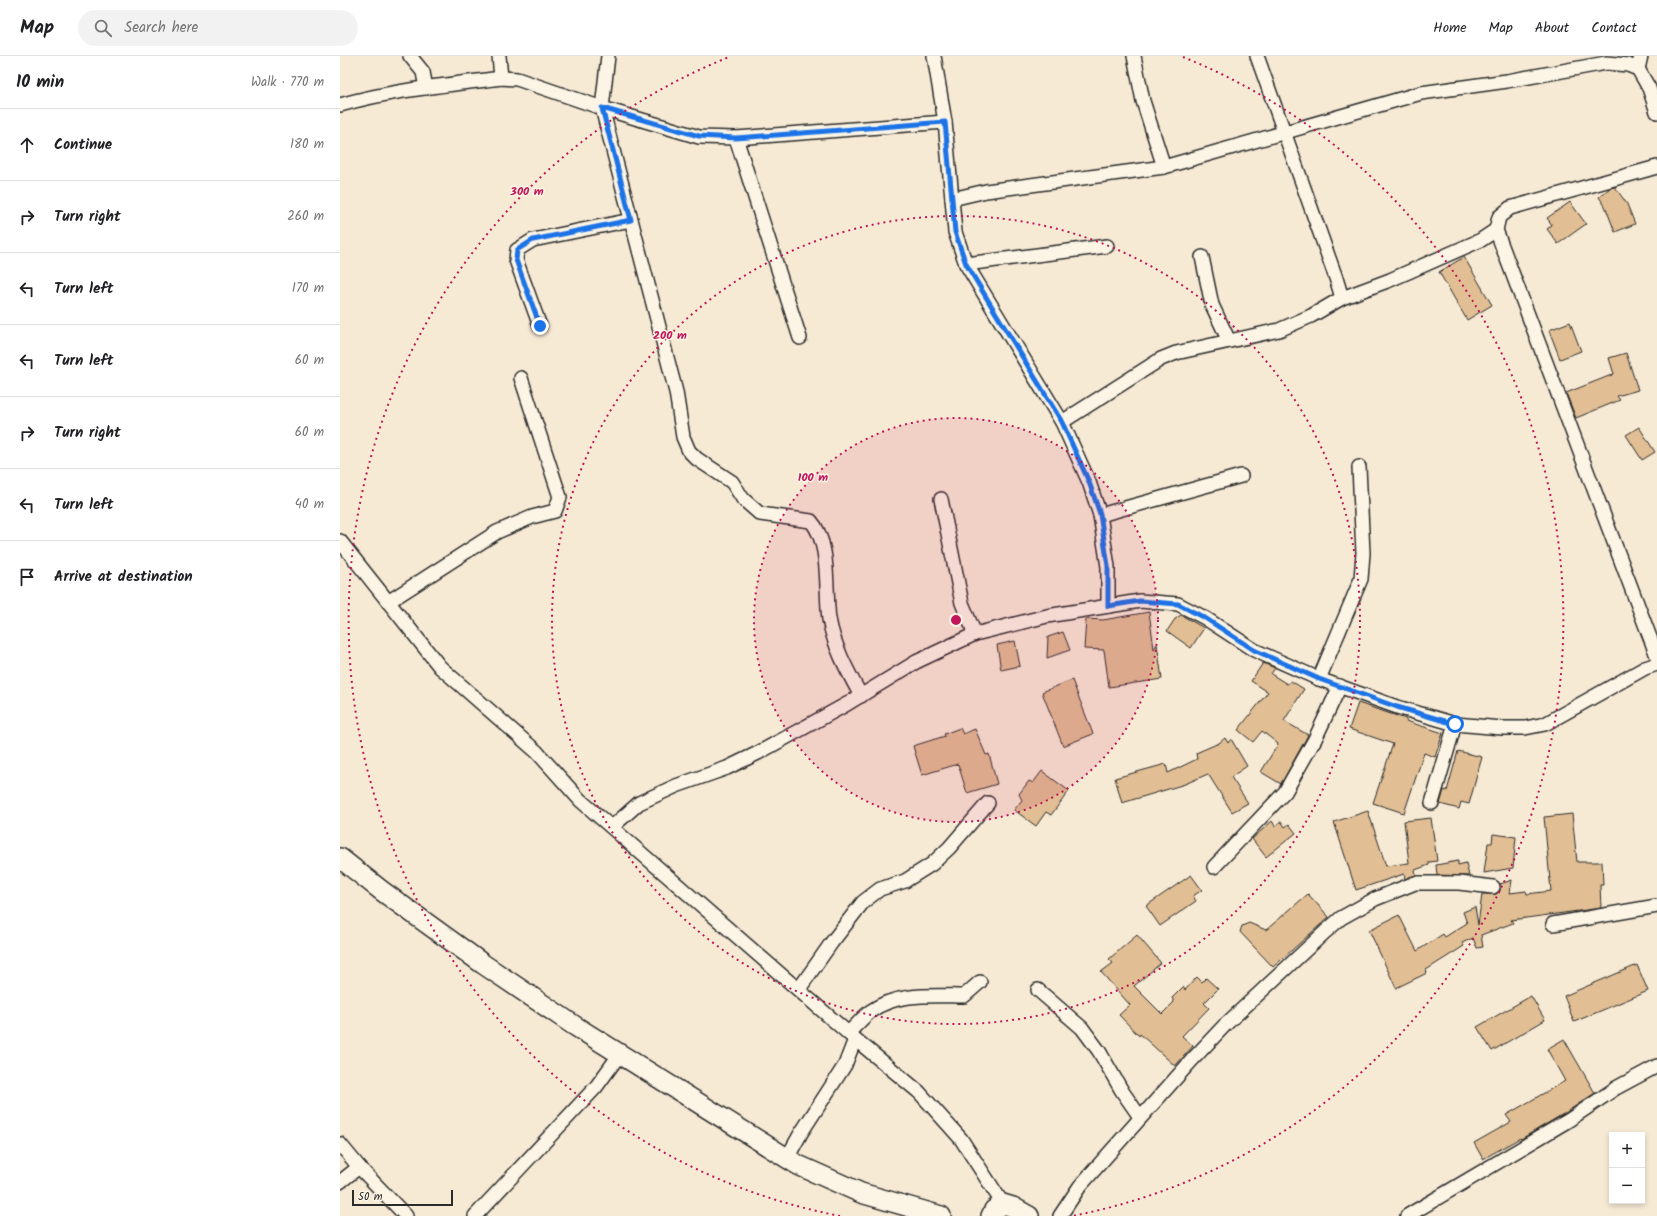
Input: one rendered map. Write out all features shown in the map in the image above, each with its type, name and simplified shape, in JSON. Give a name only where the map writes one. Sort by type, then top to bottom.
[{"type":"main road","points":[[340,858],[382,891],[482,964],[575,1026],[786,1158],[798,1165],[861,1193],[941,1216]]},
{"type":"street","points":[[410,56],[423,72],[426,88]]},
{"type":"street","points":[[499,56],[501,78]]},
{"type":"street","points":[[608,56],[602,108],[676,392],[683,437],[689,451],[697,459],[732,482],[743,499],[760,514],[811,520],[816,526],[824,547],[829,620],[842,660],[861,696]]},
{"type":"street","points":[[934,56],[945,122],[955,232],[966,264],[1062,422],[1089,482],[1100,514],[1108,566],[1108,606]]},
{"type":"street","points":[[1134,56],[1143,101],[1164,167]]},
{"type":"street","points":[[1257,56],[1271,98],[1285,131],[1342,298]]},
{"type":"street","points":[[952,199],[986,191],[1164,167],[1421,93],[1507,81],[1606,63],[1628,65],[1640,62],[1657,112]]},
{"type":"street","points":[[340,105],[364,98],[501,78],[517,79],[602,108],[699,136],[736,138],[945,122]]},
{"type":"street","points":[[736,138],[800,338]]},
{"type":"street","points":[[1657,167],[1510,208],[1499,218],[1496,230],[1657,656]]},
{"type":"street","points":[[540,326],[516,260],[517,250],[533,240],[631,220]]},
{"type":"street","points":[[1062,422],[1161,359],[1176,352],[1279,330],[1310,316],[1342,298],[1397,277],[1481,240],[1496,230]]},
{"type":"street","points":[[966,264],[1107,246]]},
{"type":"street","points":[[1202,258],[1212,304],[1229,341]]},
{"type":"street","points":[[388,602],[497,532],[532,517],[555,511],[560,497],[521,378]]},
{"type":"street","points":[[1319,679],[1361,579],[1362,553],[1359,467]]},
{"type":"street","points":[[1100,514],[1241,476]]},
{"type":"street","points":[[941,499],[962,603],[975,634]]},
{"type":"street","points":[[340,541],[440,667],[536,752],[580,800],[852,1036],[919,1092],[961,1139],[1012,1213]]},
{"type":"street","points":[[612,827],[639,803],[676,786],[727,768],[758,753],[861,696],[916,662],[975,634],[1047,616],[1140,601],[1178,604],[1205,618],[1254,650],[1319,679],[1397,707],[1455,724],[1525,728],[1545,724],[1639,672],[1657,664]]},
{"type":"street","points":[[1214,867],[1285,792],[1315,739],[1340,686]]},
{"type":"street","points":[[1432,803],[1455,724]]},
{"type":"street","points":[[800,990],[832,942],[863,902],[880,889],[905,881],[932,864],[949,848],[988,803]]},
{"type":"street","points":[[1060,1216],[1080,1186],[1140,1117],[1224,1026],[1341,918],[1375,899],[1415,884],[1459,883],[1493,887]]},
{"type":"street","points":[[1553,924],[1657,906]]},
{"type":"street","points":[[786,1158],[845,1066],[852,1036],[871,1011],[895,999],[927,995],[964,996],[980,982]]},
{"type":"street","points":[[1038,990],[1060,1007],[1082,1028],[1099,1051],[1122,1091],[1140,1117]]},
{"type":"street","points":[[475,1216],[596,1087],[620,1054]]},
{"type":"street","points":[[1407,1216],[1569,1120],[1616,1088],[1657,1066]]},
{"type":"street","points":[[340,1144],[359,1167],[406,1216]]},
{"type":"street","points":[[340,1182],[359,1167]]},
{"type":"building","points":[[1615,187],[1627,204],[1635,224],[1615,232],[1605,206],[1599,197],[1610,188]]},
{"type":"building","points":[[1570,202],[1586,224],[1558,244],[1547,229],[1552,225],[1547,218]]},
{"type":"building","points":[[1464,257],[1492,305],[1467,320],[1439,272]]},
{"type":"building","points":[[1570,322],[1581,351],[1560,359],[1549,330]]},
{"type":"building","points":[[1626,353],[1638,390],[1617,396],[1620,400],[1576,418],[1566,393],[1614,374],[1609,358]]},
{"type":"building","points":[[1639,427],[1655,452],[1642,460],[1626,435]]},
{"type":"building","points":[[1149,612],[1154,649],[1157,644],[1162,679],[1109,687],[1104,650],[1084,649],[1086,619],[1103,620]]},
{"type":"building","points":[[1181,615],[1204,628],[1191,648],[1167,631],[1175,619]]},
{"type":"building","points":[[1063,632],[1070,650],[1047,658],[1048,637]]},
{"type":"building","points":[[1015,641],[1020,666],[1001,670],[997,645]]},
{"type":"building","points":[[1263,663],[1275,668],[1271,674],[1287,684],[1291,681],[1304,689],[1284,721],[1308,735],[1281,784],[1261,772],[1278,744],[1262,731],[1253,742],[1238,730],[1268,692],[1251,681]]},
{"type":"building","points":[[1072,680],[1093,734],[1063,746],[1042,692]]},
{"type":"building","points":[[1358,703],[1443,733],[1435,757],[1424,753],[1404,813],[1373,803],[1393,744],[1349,729]]},
{"type":"building","points":[[960,728],[963,734],[975,729],[986,755],[989,754],[997,784],[967,793],[958,764],[922,775],[913,746],[945,736],[944,734]]},
{"type":"building","points":[[1225,738],[1228,743],[1231,739],[1247,766],[1231,777],[1248,803],[1232,812],[1208,774],[1185,784],[1122,803],[1115,778],[1166,764],[1168,773],[1197,759],[1196,753],[1219,743]]},
{"type":"building","points":[[1458,751],[1482,757],[1469,804],[1461,802],[1459,809],[1440,804],[1444,790],[1447,791]]},
{"type":"building","points":[[1042,771],[1069,791],[1051,815],[1046,812],[1036,826],[1014,810],[1022,800],[1019,794],[1029,781],[1033,783]]},
{"type":"building","points":[[1368,811],[1386,866],[1409,863],[1404,821],[1431,818],[1437,861],[1429,862],[1429,865],[1415,870],[1416,875],[1405,879],[1404,874],[1356,890],[1334,822]]},
{"type":"building","points":[[1572,814],[1577,862],[1602,862],[1603,885],[1600,885],[1601,908],[1511,920],[1513,923],[1481,935],[1483,947],[1477,948],[1473,938],[1462,943],[1464,946],[1426,970],[1427,973],[1396,988],[1369,930],[1399,915],[1417,951],[1443,934],[1445,937],[1467,923],[1463,912],[1475,907],[1478,925],[1482,894],[1496,894],[1500,891],[1500,884],[1512,880],[1510,893],[1526,891],[1527,894],[1551,891],[1544,817]]},
{"type":"building","points":[[1272,821],[1275,826],[1281,821],[1285,827],[1289,824],[1296,833],[1266,857],[1252,839]]},
{"type":"building","points":[[1493,834],[1516,837],[1513,868],[1484,873],[1488,843],[1492,843]]},
{"type":"building","points":[[1458,861],[1458,865],[1466,863],[1469,876],[1437,875],[1436,865]]},
{"type":"building","points":[[1191,875],[1202,890],[1193,896],[1196,901],[1160,926],[1146,906]]},
{"type":"building","points":[[1308,894],[1329,917],[1273,967],[1240,932],[1242,926],[1249,923],[1266,930]]},
{"type":"building","points":[[1137,935],[1161,963],[1134,986],[1162,1014],[1174,1002],[1172,998],[1183,987],[1185,990],[1197,977],[1202,982],[1206,978],[1218,989],[1204,1003],[1209,1008],[1182,1036],[1193,1046],[1175,1066],[1140,1034],[1139,1036],[1119,1015],[1130,1005],[1101,972],[1113,963],[1109,959]]},
{"type":"building","points":[[1637,965],[1648,991],[1574,1022],[1564,996]]},
{"type":"building","points":[[1531,996],[1545,1020],[1492,1051],[1477,1027]]},
{"type":"building","points":[[1564,1039],[1595,1093],[1521,1139],[1520,1138],[1483,1159],[1474,1143],[1511,1122],[1506,1115],[1565,1081],[1547,1049]]},
{"type":"route","points":[[540,326],[516,260],[517,250],[533,240],[631,220],[602,108],[699,136],[736,138],[945,122],[955,232],[966,264],[1062,422],[1089,482],[1100,514],[1108,566],[1108,606],[1140,601],[1178,604],[1205,618],[1254,650],[1319,679],[1397,707],[1455,724]]}]
